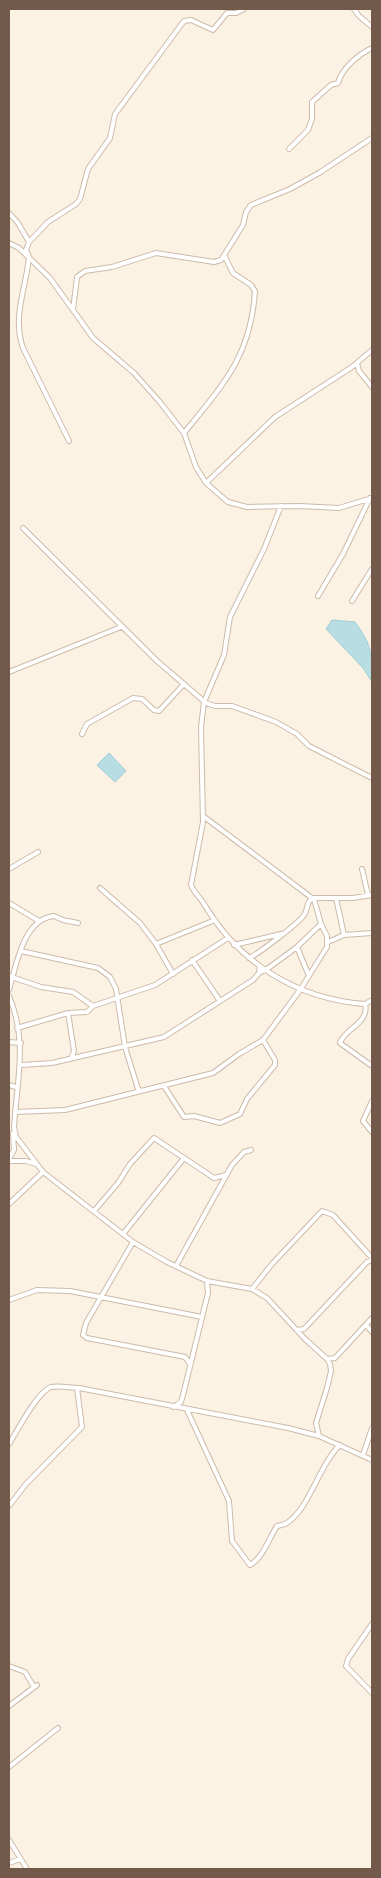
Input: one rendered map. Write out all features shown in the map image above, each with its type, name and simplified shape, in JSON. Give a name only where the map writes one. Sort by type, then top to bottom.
[{"type":"street","points":[[69,441],[23,348],[18,333],[20,301],[29,257],[26,250],[29,242],[48,222],[76,204],[80,199],[88,169],[110,138],[115,114],[184,21],[191,20],[213,30],[227,13],[236,13],[244,9]]},
{"type":"street","points":[[354,9],[372,27]]},
{"type":"street","points":[[289,149],[308,130],[312,119],[312,102],[331,85],[338,83],[340,75],[364,52],[372,48]]},
{"type":"street","points":[[73,310],[77,277],[85,271],[112,267],[156,252],[214,262],[224,257],[243,225],[246,212],[251,205],[290,189],[372,138]]},
{"type":"street","points":[[9,213],[18,223],[29,242]]},
{"type":"street","points":[[9,243],[29,257],[50,278],[93,338],[134,373],[184,432],[196,467],[206,483],[233,504],[254,508],[281,506],[339,508],[371,498]]},
{"type":"street","points":[[184,432],[234,369],[246,340],[255,291],[251,285],[233,273],[224,257]]},
{"type":"street","points":[[206,483],[275,417],[357,363],[372,350]]},
{"type":"street","points":[[357,363],[359,371],[372,387]]},
{"type":"street","points":[[318,596],[343,554],[371,498]]},
{"type":"street","points":[[281,506],[264,549],[230,617],[224,655],[204,702],[201,727],[203,816],[191,885],[228,938],[260,966],[300,990],[318,997],[372,1006]]},
{"type":"street","points":[[23,528],[121,627],[182,685],[204,702],[215,706],[232,706],[276,722],[297,734],[309,746],[372,778]]},
{"type":"street","points":[[352,601],[372,569]]},
{"type":"street","points":[[9,672],[121,627]]},
{"type":"street","points":[[82,734],[87,724],[132,698],[142,699],[154,710],[159,711],[182,685]]},
{"type":"street","points":[[203,816],[214,827],[313,899],[328,942]]},
{"type":"street","points":[[9,869],[38,852]]},
{"type":"street","points":[[249,958],[262,952],[280,934],[303,916],[306,904],[313,899],[353,898],[370,895],[362,869]]},
{"type":"street","points":[[100,888],[140,923],[156,944],[173,974]]},
{"type":"street","points":[[336,898],[344,935]]},
{"type":"street","points":[[9,904],[39,921]]},
{"type":"street","points":[[24,982],[9,988],[10,977],[21,951],[39,921],[54,916],[78,923]]},
{"type":"street","points":[[156,944],[215,920]]},
{"type":"street","points":[[21,1064],[52,1063],[125,1047],[174,1033],[253,980],[259,973],[267,970],[297,947],[321,924]]},
{"type":"street","points":[[15,1112],[65,1110],[213,1074],[239,1054],[262,1040],[300,990],[322,956],[328,942],[344,935],[372,933]]},
{"type":"street","points":[[234,945],[280,934]]},
{"type":"street","points":[[18,1028],[68,1014],[87,1012],[94,1006],[146,988],[173,974],[228,938]]},
{"type":"street","points":[[297,947],[309,976]]},
{"type":"street","points":[[21,951],[98,968],[110,977],[118,997],[125,1047],[138,1089],[141,1091]]},
{"type":"street","points":[[192,960],[220,1001]]},
{"type":"street","points":[[259,973],[260,966]]},
{"type":"street","points":[[10,977],[24,982],[73,992],[94,1006]]},
{"type":"street","points":[[9,996],[21,1043],[21,1064],[16,1087],[14,1150],[9,1160],[26,1161],[36,1164]]},
{"type":"street","points":[[365,1004],[372,1000]]},
{"type":"street","points":[[365,1004],[364,1018],[340,1043],[372,1066]]},
{"type":"street","points":[[68,1014],[74,1051],[70,1059]]},
{"type":"street","points":[[164,1086],[184,1116],[194,1116],[214,1123],[227,1121],[240,1114],[247,1099],[275,1064],[275,1060],[262,1040]]},
{"type":"street","points":[[9,1042],[21,1043]]},
{"type":"street","points":[[9,1085],[16,1087]]},
{"type":"street","points":[[372,1101],[363,1121],[372,1132]]},
{"type":"street","points":[[9,1115],[14,1118]]},
{"type":"street","points":[[14,1131],[43,1172],[133,1242],[207,1281],[252,1289],[267,1298],[327,1359],[330,1371],[316,1423],[319,1436]]},
{"type":"street","points":[[94,1211],[151,1139],[156,1138],[214,1178],[226,1175]]},
{"type":"street","points":[[176,1266],[226,1175],[242,1154],[251,1150]]},
{"type":"street","points":[[123,1234],[184,1158]]},
{"type":"street","points":[[9,1204],[43,1172]]},
{"type":"street","points":[[252,1289],[311,1220],[322,1211],[332,1215],[372,1259],[304,1329],[297,1330]]},
{"type":"street","points":[[133,1242],[82,1332],[84,1337],[185,1357],[190,1364]]},
{"type":"street","points":[[207,1281],[209,1287],[181,1402],[227,1495],[232,1517],[232,1541],[250,1565],[260,1555],[276,1526],[285,1524],[298,1512],[330,1456],[340,1445]]},
{"type":"street","points":[[209,1287],[214,1283]]},
{"type":"street","points":[[9,1300],[37,1290],[70,1291],[202,1317]]},
{"type":"street","points":[[327,1359],[334,1358],[372,1318]]},
{"type":"street","points":[[366,1325],[372,1332]]},
{"type":"street","points":[[9,1444],[41,1395],[49,1388],[77,1388],[319,1436],[372,1460]]},
{"type":"street","points":[[9,1506],[26,1484],[80,1430],[83,1424],[77,1388]]},
{"type":"street","points":[[173,1407],[181,1402]]},
{"type":"street","points":[[363,1455],[372,1428]]},
{"type":"street","points":[[9,1432],[14,1436]]},
{"type":"street","points":[[372,1624],[348,1659],[346,1666],[372,1692]]},
{"type":"street","points":[[9,1666],[25,1672],[36,1686],[9,1706]]},
{"type":"street","points":[[9,1767],[58,1728]]},
{"type":"street","points":[[9,1840],[27,1869]]},
{"type":"street","points":[[9,1863],[20,1859]]},
{"type":"water","points":[[332,620],[355,622],[361,630],[370,650],[372,682],[363,668],[326,629]]},
{"type":"water","points":[[109,753],[126,771],[115,782],[97,765]]}]
